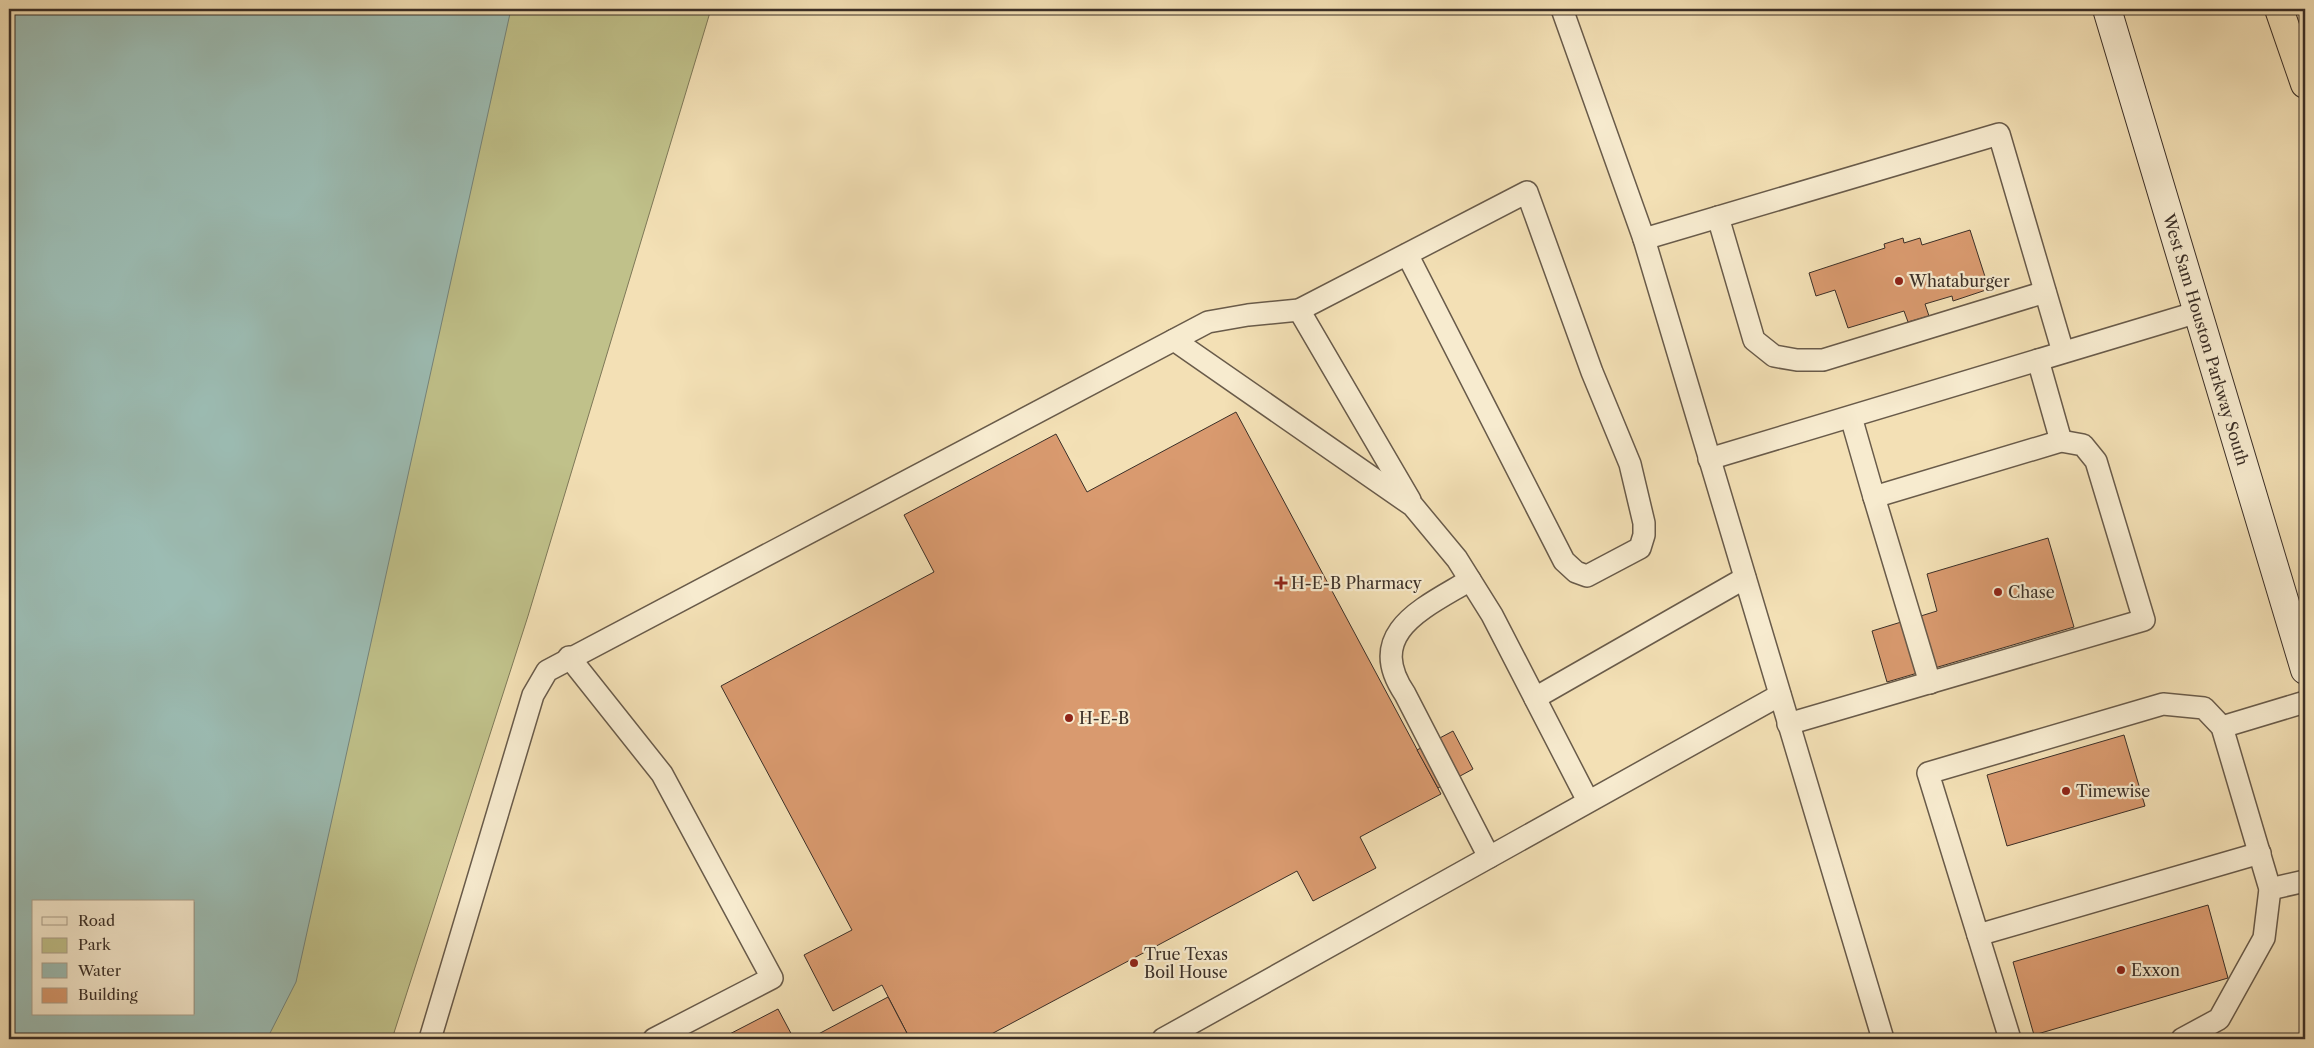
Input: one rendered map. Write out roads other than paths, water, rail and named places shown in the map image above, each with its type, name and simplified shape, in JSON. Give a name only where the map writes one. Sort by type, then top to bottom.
[{"type":"highway","points":[[2279,9],[2305,84]]},
{"type":"main road","name":"West Sam Houston Parkway South","points":[[2107,9],[2305,670]]},
{"type":"lane","points":[[1562,9],[1644,239],[1883,1039]]},
{"type":"lane","points":[[1644,239],[1999,134],[2063,352]]},
{"type":"lane","points":[[430,1039],[533,695],[547,671],[569,657],[1208,322],[1248,315],[1299,310],[1526,192],[1592,372],[1630,464],[1644,523],[1644,535],[1640,548],[1587,576],[1576,572],[1564,560],[1407,254]]},
{"type":"lane","points":[[1718,217],[1754,340],[1774,356],[1797,360],[1823,360],[2045,292]]},
{"type":"lane","points":[[1299,310],[1414,506],[1457,559],[1492,615],[1588,801]]},
{"type":"lane","points":[[1709,459],[2198,312]]},
{"type":"lane","points":[[1174,340],[1414,506]]},
{"type":"lane","points":[[2038,360],[2061,441]]},
{"type":"lane","points":[[1850,417],[1930,683]]},
{"type":"lane","points":[[1788,724],[2144,620],[2096,461],[2083,445],[2061,441],[1874,497]]},
{"type":"lane","points":[[1535,698],[1745,578]]},
{"type":"lane","points":[[1470,580],[1412,615],[1404,623],[1392,648],[1391,664],[1396,681],[1410,703],[1489,856]]},
{"type":"lane","points":[[569,657],[662,774],[772,978],[654,1039]]},
{"type":"lane","points":[[1163,1039],[1780,695]]},
{"type":"lane","points":[[2222,727],[2305,702]]},
{"type":"lane","points":[[2010,1039],[1928,773],[2163,704],[2204,708],[2222,727],[2270,889],[2264,938],[2219,1019],[2182,1039]]},
{"type":"lane","points":[[1978,935],[2260,853]]},
{"type":"lane","points":[[2270,889],[2305,881]]},
{"type":"water","points":[[9,9],[511,9],[296,982],[267,1039],[9,1039]]},
{"type":"place","name":"Whataburger","points":[[1899,281]]},
{"type":"place","name":"H-E-B Pharmacy","points":[[1281,583]]},
{"type":"place","name":"Chase","points":[[1998,592]]},
{"type":"place","name":"H-E-B","points":[[1069,718]]},
{"type":"place","name":"Timewise","points":[[2066,791]]},
{"type":"place","name":"True Texas Boil House","points":[[1134,963]]},
{"type":"place","name":"Exxon","points":[[2121,970]]}]
